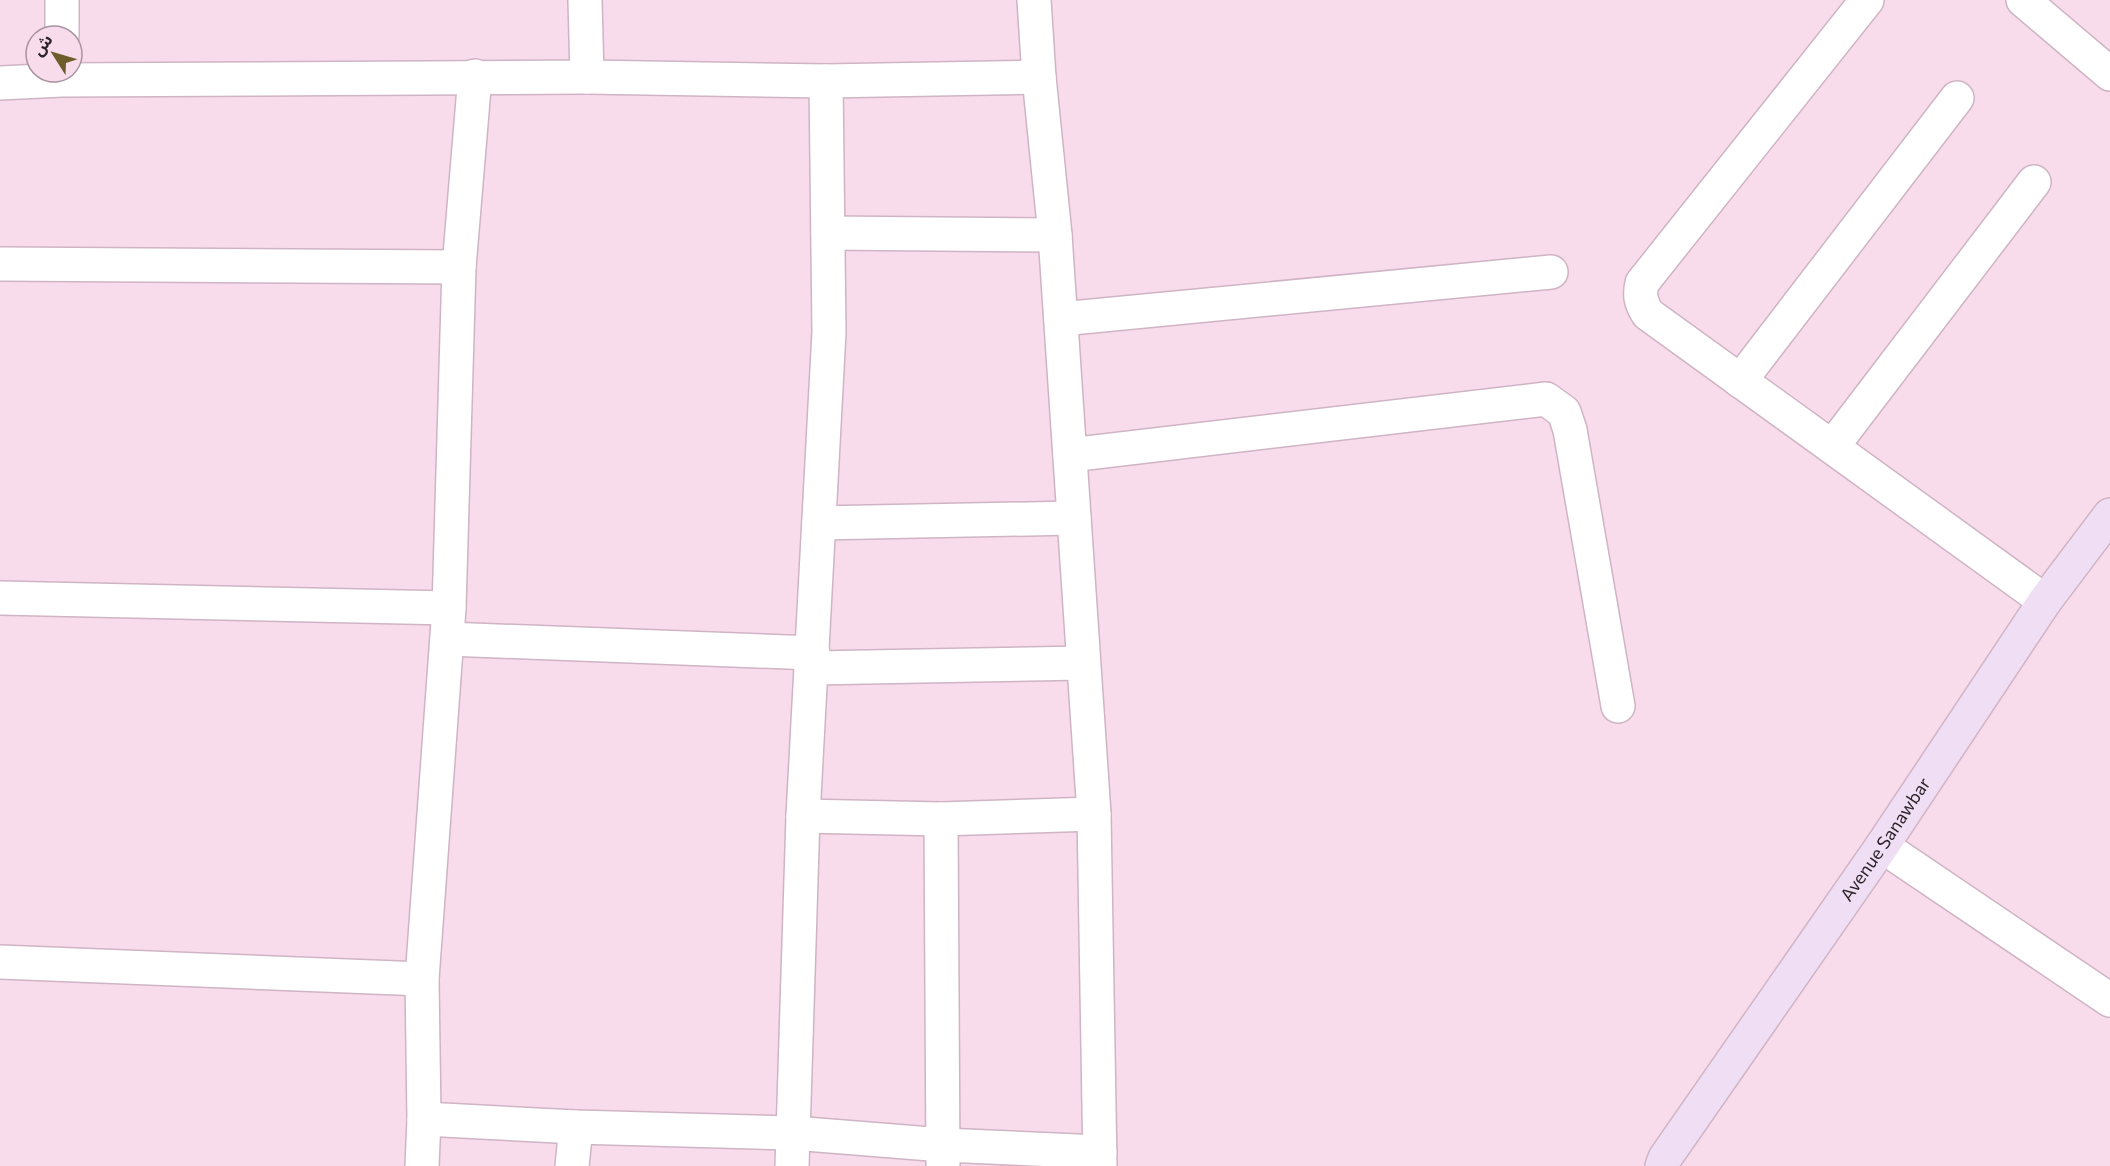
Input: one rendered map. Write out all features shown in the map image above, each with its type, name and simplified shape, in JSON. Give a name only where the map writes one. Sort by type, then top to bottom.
[{"type":"street","points":[[62,0],[62,24]]},
{"type":"street","points":[[585,0],[587,77]]},
{"type":"street","points":[[424,1119],[576,1127],[793,1133],[943,1155],[1100,1159],[1094,814],[1055,235],[1039,77],[1034,0]]},
{"type":"street","points":[[1867,0],[1642,283],[1640,295],[1642,305],[1648,314],[2045,601]]},
{"type":"street","points":[[2023,0],[2110,74]]},
{"type":"street","points":[[84,76],[475,76],[826,81],[1039,77]]},
{"type":"street","points":[[422,1166],[424,1119],[422,979],[448,624],[459,267],[475,76]]},
{"type":"street","points":[[0,83],[24,80]]},
{"type":"street","points":[[792,1166],[803,816],[829,332],[826,81]]},
{"type":"street","points":[[1740,381],[1957,98]]},
{"type":"street","points":[[1832,447],[2034,182]]},
{"type":"street","points":[[828,233],[1055,235]]},
{"type":"street","points":[[0,264],[459,267]]},
{"type":"street","points":[[1061,320],[1551,272]]},
{"type":"street","points":[[1070,455],[1546,399],[1564,412],[1570,430],[1618,706]]},
{"type":"street","name":"Avenue Sanawbar","points":[[1662,1166],[1665,1158],[1882,846],[2045,601],[2110,515]]},
{"type":"street","points":[[819,523],[1074,518]]},
{"type":"street","points":[[0,598],[448,624],[812,661],[1083,663]]},
{"type":"street","points":[[803,816],[941,819],[1094,814]]},
{"type":"street","points":[[941,819],[943,1155]]},
{"type":"street","points":[[1882,846],[2110,1000]]},
{"type":"street","points":[[0,962],[422,979]]},
{"type":"street","points":[[572,1166],[576,1127]]}]
